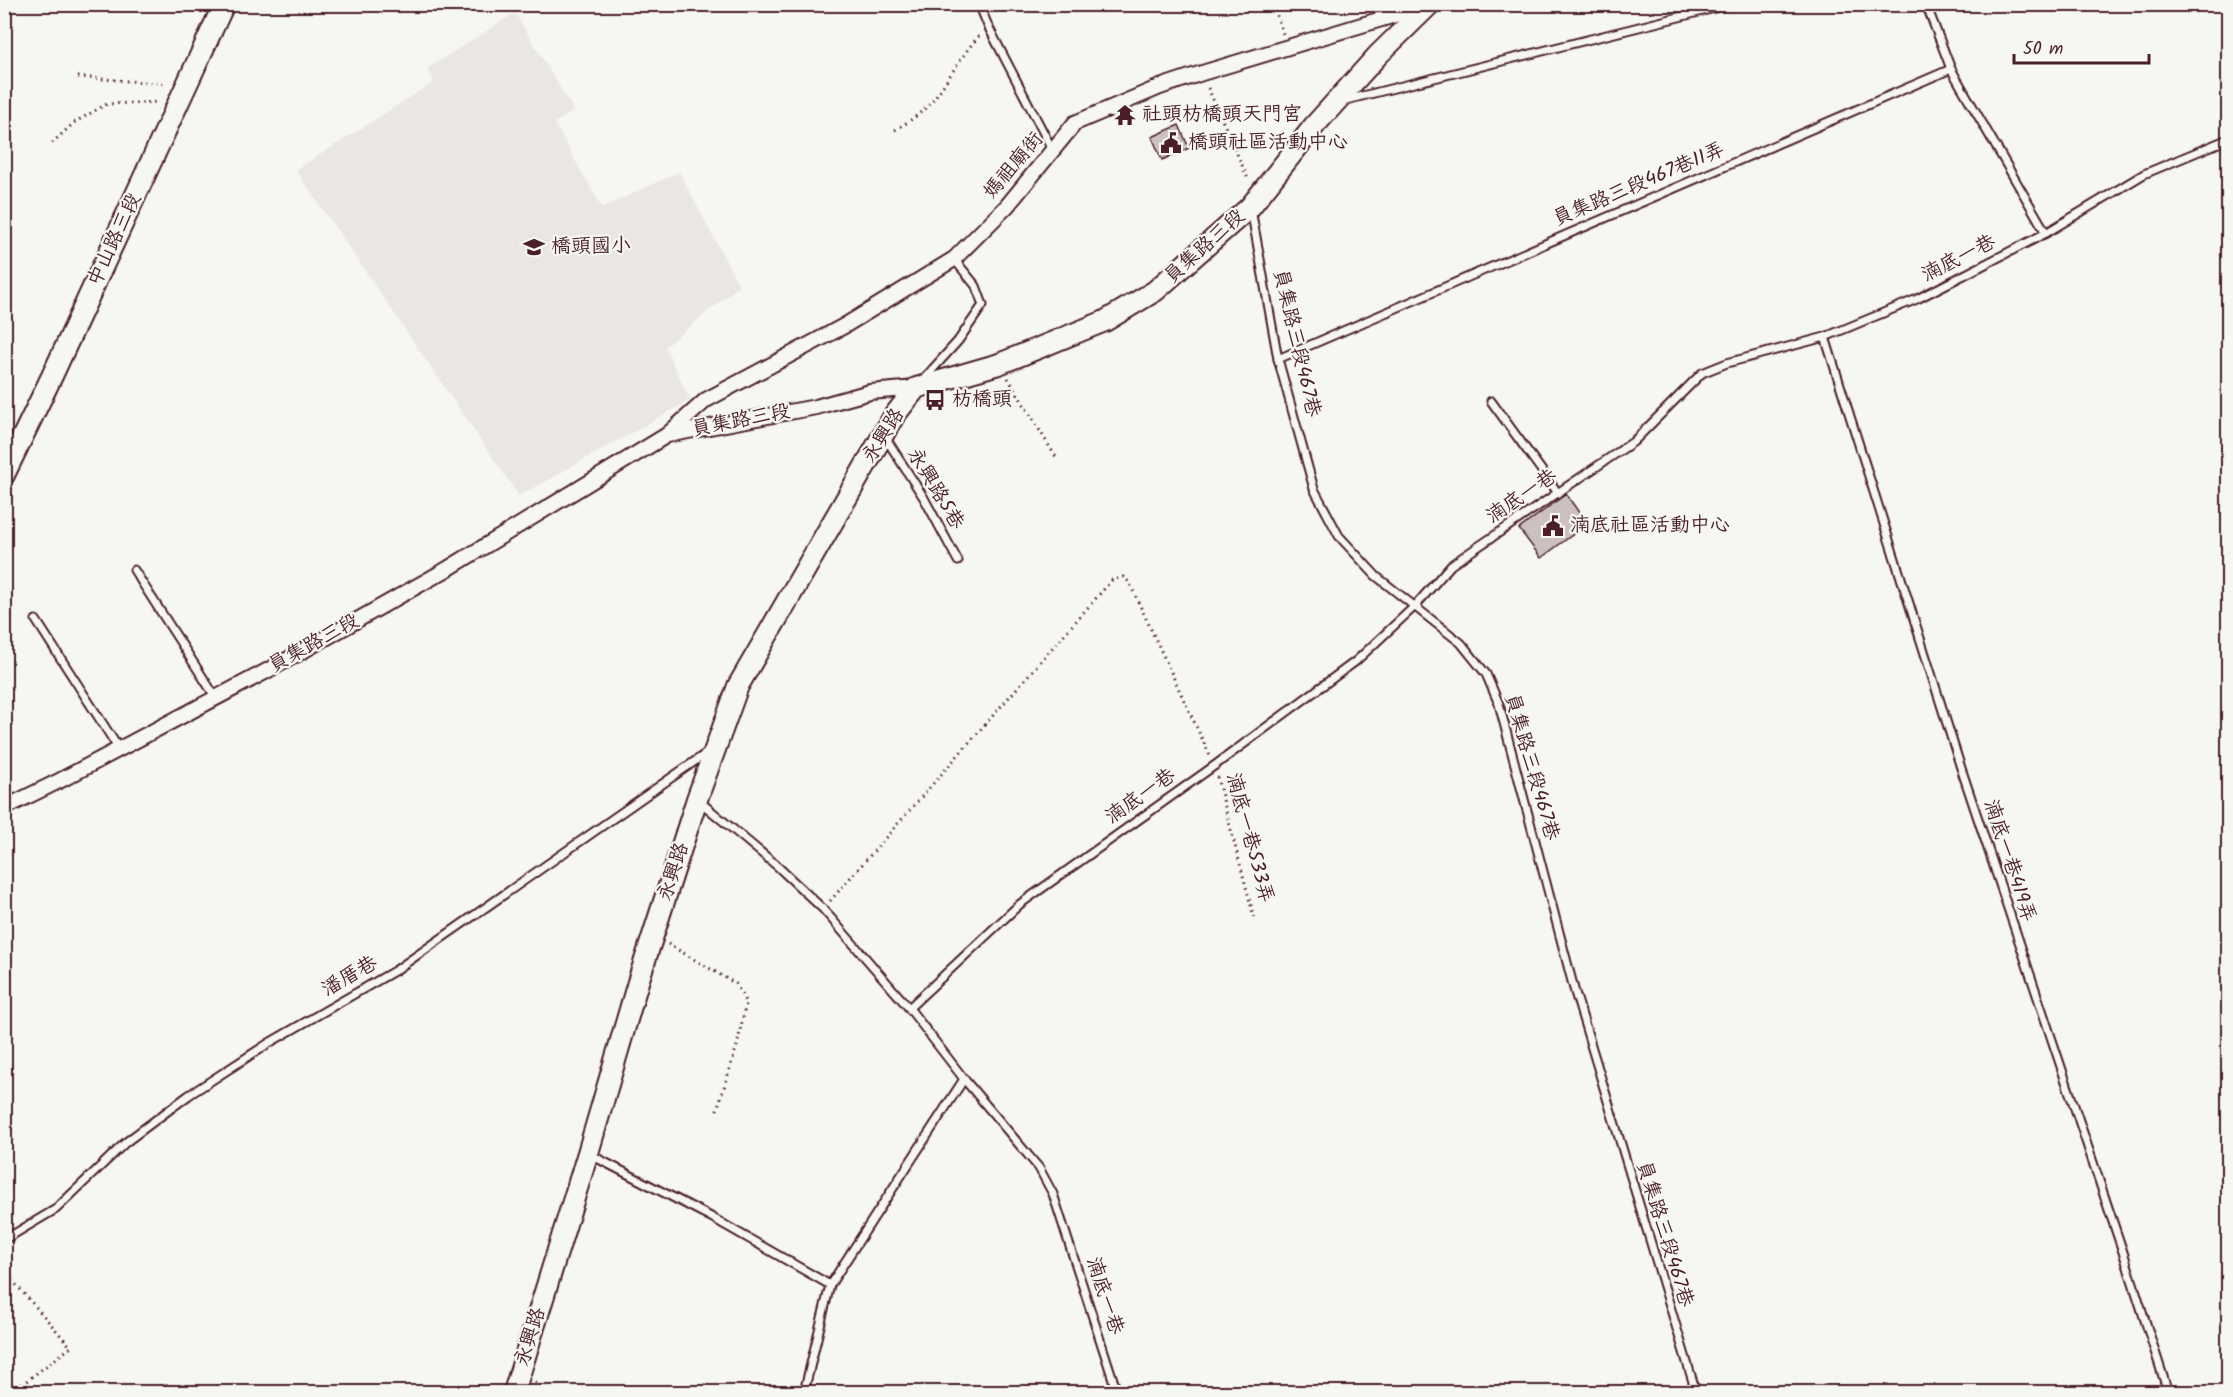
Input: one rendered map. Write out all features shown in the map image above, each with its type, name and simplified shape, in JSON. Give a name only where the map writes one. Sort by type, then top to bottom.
[{"type":"street","name":"中山路三段","points":[[4,475],[224,4]]},
{"type":"street","name":"媽祖廟街","points":[[667,435],[706,400],[844,326],[954,259],[1008,206],[1075,123],[1160,87],[1430,4]]},
{"type":"street","name":"員集路三段","points":[[4,808],[278,665],[449,568],[667,435],[816,407],[870,392],[916,388],[999,364],[1105,321],[1155,291],[1250,207],[1314,126],[1378,55],[1430,4]]},
{"type":"street","name":"永興路","points":[[514,1392],[653,936],[697,799],[738,686],[894,416],[916,388]]},
{"type":"lane","points":[[979,4],[988,26],[1053,151]]},
{"type":"lane","points":[[1336,102],[1731,4]]},
{"type":"lane","points":[[1926,4],[1951,69],[2046,233]]},
{"type":"lane","name":"員集路三段467巷11弄","points":[[1278,359],[1951,69]]},
{"type":"lane","name":"湳底一巷","points":[[909,1008],[1020,904],[1214,766],[1356,661],[1415,606],[1451,566],[1633,442],[1702,373],[1727,363],[1825,337],[1917,299],[2046,233],[2144,174],[2229,140]]},
{"type":"lane","name":"員集路三段467巷","points":[[1250,207],[1278,359],[1314,489],[1339,536],[1376,576],[1461,643],[1486,674],[1499,704],[1574,989],[1696,1392]]},
{"type":"lane","points":[[916,388],[958,341],[984,305],[976,286],[954,259]]},
{"type":"lane","name":"湳底一巷419弄","points":[[1825,337],[1960,765],[2168,1392]]},
{"type":"lane","points":[[1491,401],[1558,493]]},
{"type":"lane","name":"永興路5巷","points":[[883,435],[924,498],[958,561]]},
{"type":"lane","points":[[134,570],[216,698]]},
{"type":"lane","points":[[36,620],[119,749]]},
{"type":"lane","name":"潘厝巷","points":[[4,1240],[56,1209],[126,1142],[189,1095],[269,1043],[396,970],[717,746]]},
{"type":"lane","name":"湳底一巷","points":[[697,799],[823,909],[909,1008],[964,1079],[1039,1168],[1053,1194],[1117,1392]]},
{"type":"lane","points":[[804,1392],[830,1285],[964,1079]]},
{"type":"lane","points":[[588,1153],[711,1217],[830,1285]]},
{"type":"path","points":[[1273,4],[1287,48]]},
{"type":"path","points":[[895,130],[921,113],[934,99],[964,52],[988,26]]},
{"type":"path","points":[[1202,73],[1251,186],[1250,207]]},
{"type":"path","points":[[78,77],[182,94]]},
{"type":"path","points":[[52,143],[75,122],[107,104],[182,94]]},
{"type":"path","points":[[999,364],[1057,459]]},
{"type":"path","name":"湳底一巷533弄","points":[[823,909],[1112,580],[1122,577],[1129,582],[1214,766],[1254,917]]},
{"type":"path","points":[[653,936],[736,984],[746,1003],[737,1046],[716,1113]]},
{"type":"path","points":[[4,1271],[71,1347],[12,1392]]},
{"type":"shaded area","name":"橋頭國小","points":[[515,13],[574,111],[554,123],[602,208],[679,172],[739,286],[665,347],[690,400],[519,496],[296,170],[434,82],[427,69]]},
{"type":"building","name":"橋頭社區活動中心","points":[[1179,125],[1189,148],[1162,160],[1152,137]]},
{"type":"building","name":"湳底社區活動中心","points":[[1566,494],[1587,524],[1541,558],[1519,529]]},
{"type":"place","name":"社頭枋橋頭天門宮","points":[[1125,115]]},
{"type":"place","name":"橋頭社區活動中心","points":[[1171,143]]},
{"type":"place","name":"橋頭國小","points":[[534,247]]},
{"type":"place","name":"枋橋頭","points":[[935,400]]},
{"type":"place","name":"湳底社區活動中心","points":[[1553,526]]}]
